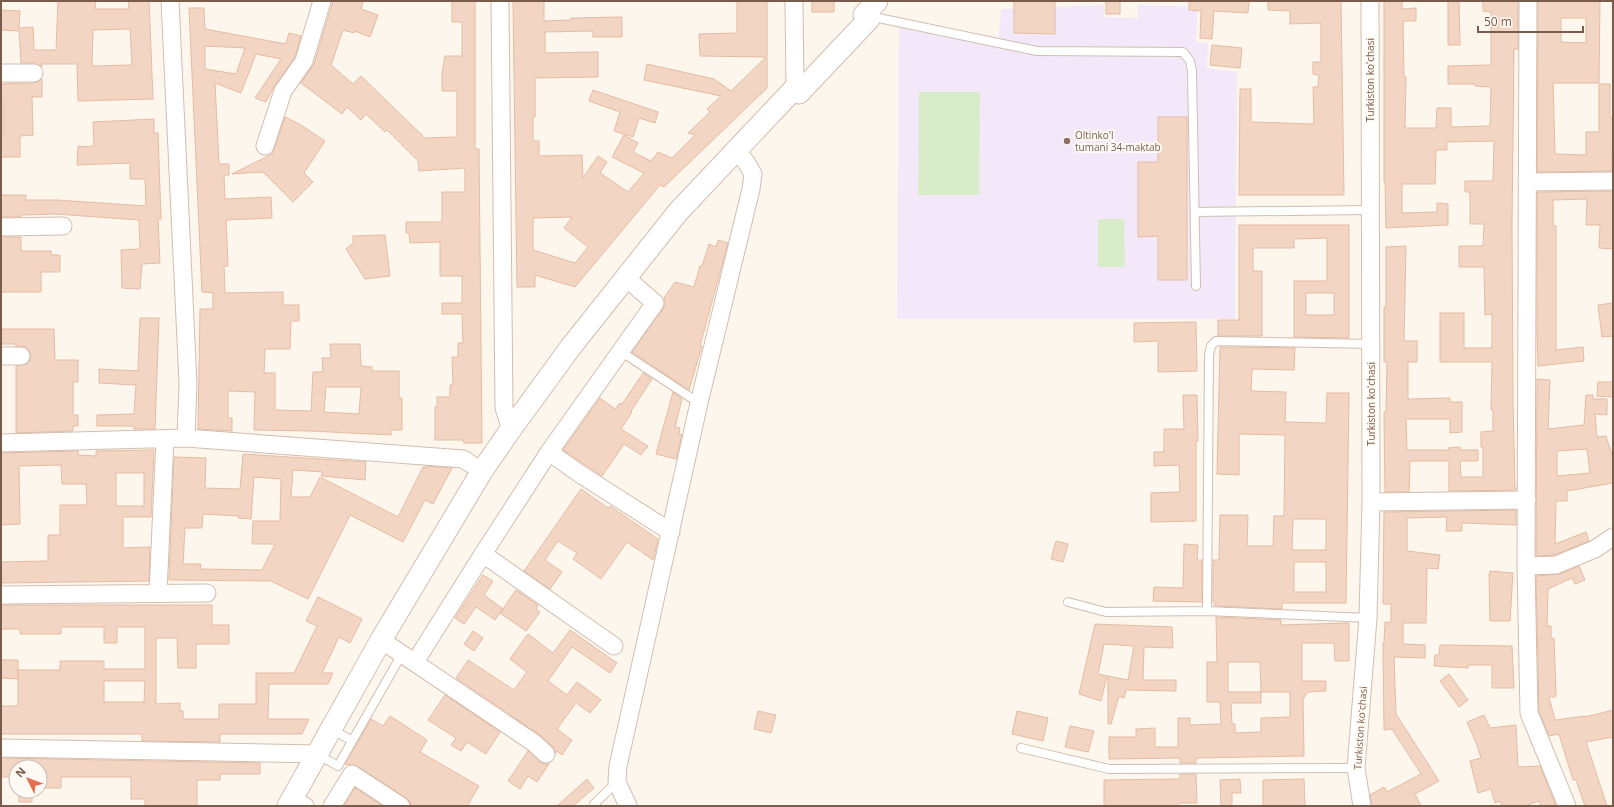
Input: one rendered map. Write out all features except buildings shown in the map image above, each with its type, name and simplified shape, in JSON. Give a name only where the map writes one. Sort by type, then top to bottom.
[{"type":"street","points":[[170,1],[188,383],[186,438]]},
{"type":"street","points":[[265,146],[283,91],[304,61],[322,1]]},
{"type":"street","points":[[500,1],[504,408],[512,429]]},
{"type":"street","points":[[794,1],[795,88],[799,93],[869,19],[871,8]]},
{"type":"street","name":"Turkiston koʻchasi","points":[[1362,806],[1356,768],[1368,618],[1371,502],[1370,1]]},
{"type":"street","points":[[1528,1],[1526,566],[1529,714],[1567,806]]},
{"type":"street","points":[[1,73],[34,73]]},
{"type":"street","points":[[295,804],[317,754],[331,729],[381,640],[482,471],[570,348],[678,212],[795,88]]},
{"type":"street","points":[[628,806],[618,782],[618,766],[699,402],[751,189],[753,174],[746,162],[736,150]]},
{"type":"street","points":[[1527,182],[1613,181]]},
{"type":"street","points":[[1,227],[63,226]]},
{"type":"street","points":[[408,658],[482,554],[549,452],[655,303],[625,278]]},
{"type":"street","points":[[1,356],[21,356]]},
{"type":"street","points":[[1,443],[186,438],[463,459],[482,471]]},
{"type":"street","points":[[158,594],[165,439]]},
{"type":"street","points":[[549,452],[580,474],[671,532]]},
{"type":"street","points":[[1371,502],[1527,500]]},
{"type":"street","points":[[1526,566],[1556,565],[1595,549],[1613,537]]},
{"type":"street","points":[[482,554],[614,646]]},
{"type":"street","points":[[1,595],[208,593]]},
{"type":"street","points":[[381,640],[534,744],[546,754]]},
{"type":"street","points":[[1,748],[317,754]]},
{"type":"street","points":[[332,806],[345,770],[402,806]]},
{"type":"lane","points":[[871,8],[1037,51],[1183,52],[1190,61],[1192,71],[1196,286]]},
{"type":"lane","points":[[1195,212],[1370,210]]},
{"type":"lane","points":[[1207,611],[1209,355],[1211,346],[1216,342],[1371,344]]},
{"type":"lane","points":[[620,351],[699,402]]},
{"type":"lane","points":[[1068,602],[1106,612],[1207,611],[1368,618]]},
{"type":"lane","points":[[317,754],[345,770],[352,741],[408,658]]},
{"type":"lane","points":[[331,729],[352,741]]},
{"type":"lane","points":[[1021,748],[1109,769],[1356,768]]},
{"type":"lane","points":[[594,805],[618,782]]},
{"type":"shaded area","name":"Oltinko'l tumani 34-maktab","points":[[1104,5],[1104,17],[1138,18],[1138,5],[1198,7],[1196,42],[1208,43],[1207,68],[1237,72],[1235,319],[897,319],[899,26],[998,44],[1001,9]]},
{"type":"green space","points":[[919,92],[980,92],[979,195],[918,195]]},
{"type":"green space","points":[[1098,219],[1124,219],[1125,267],[1098,267]]},
{"type":"place","name":"Oltinko'l tumani 34-maktab","points":[[1067,141]]}]
